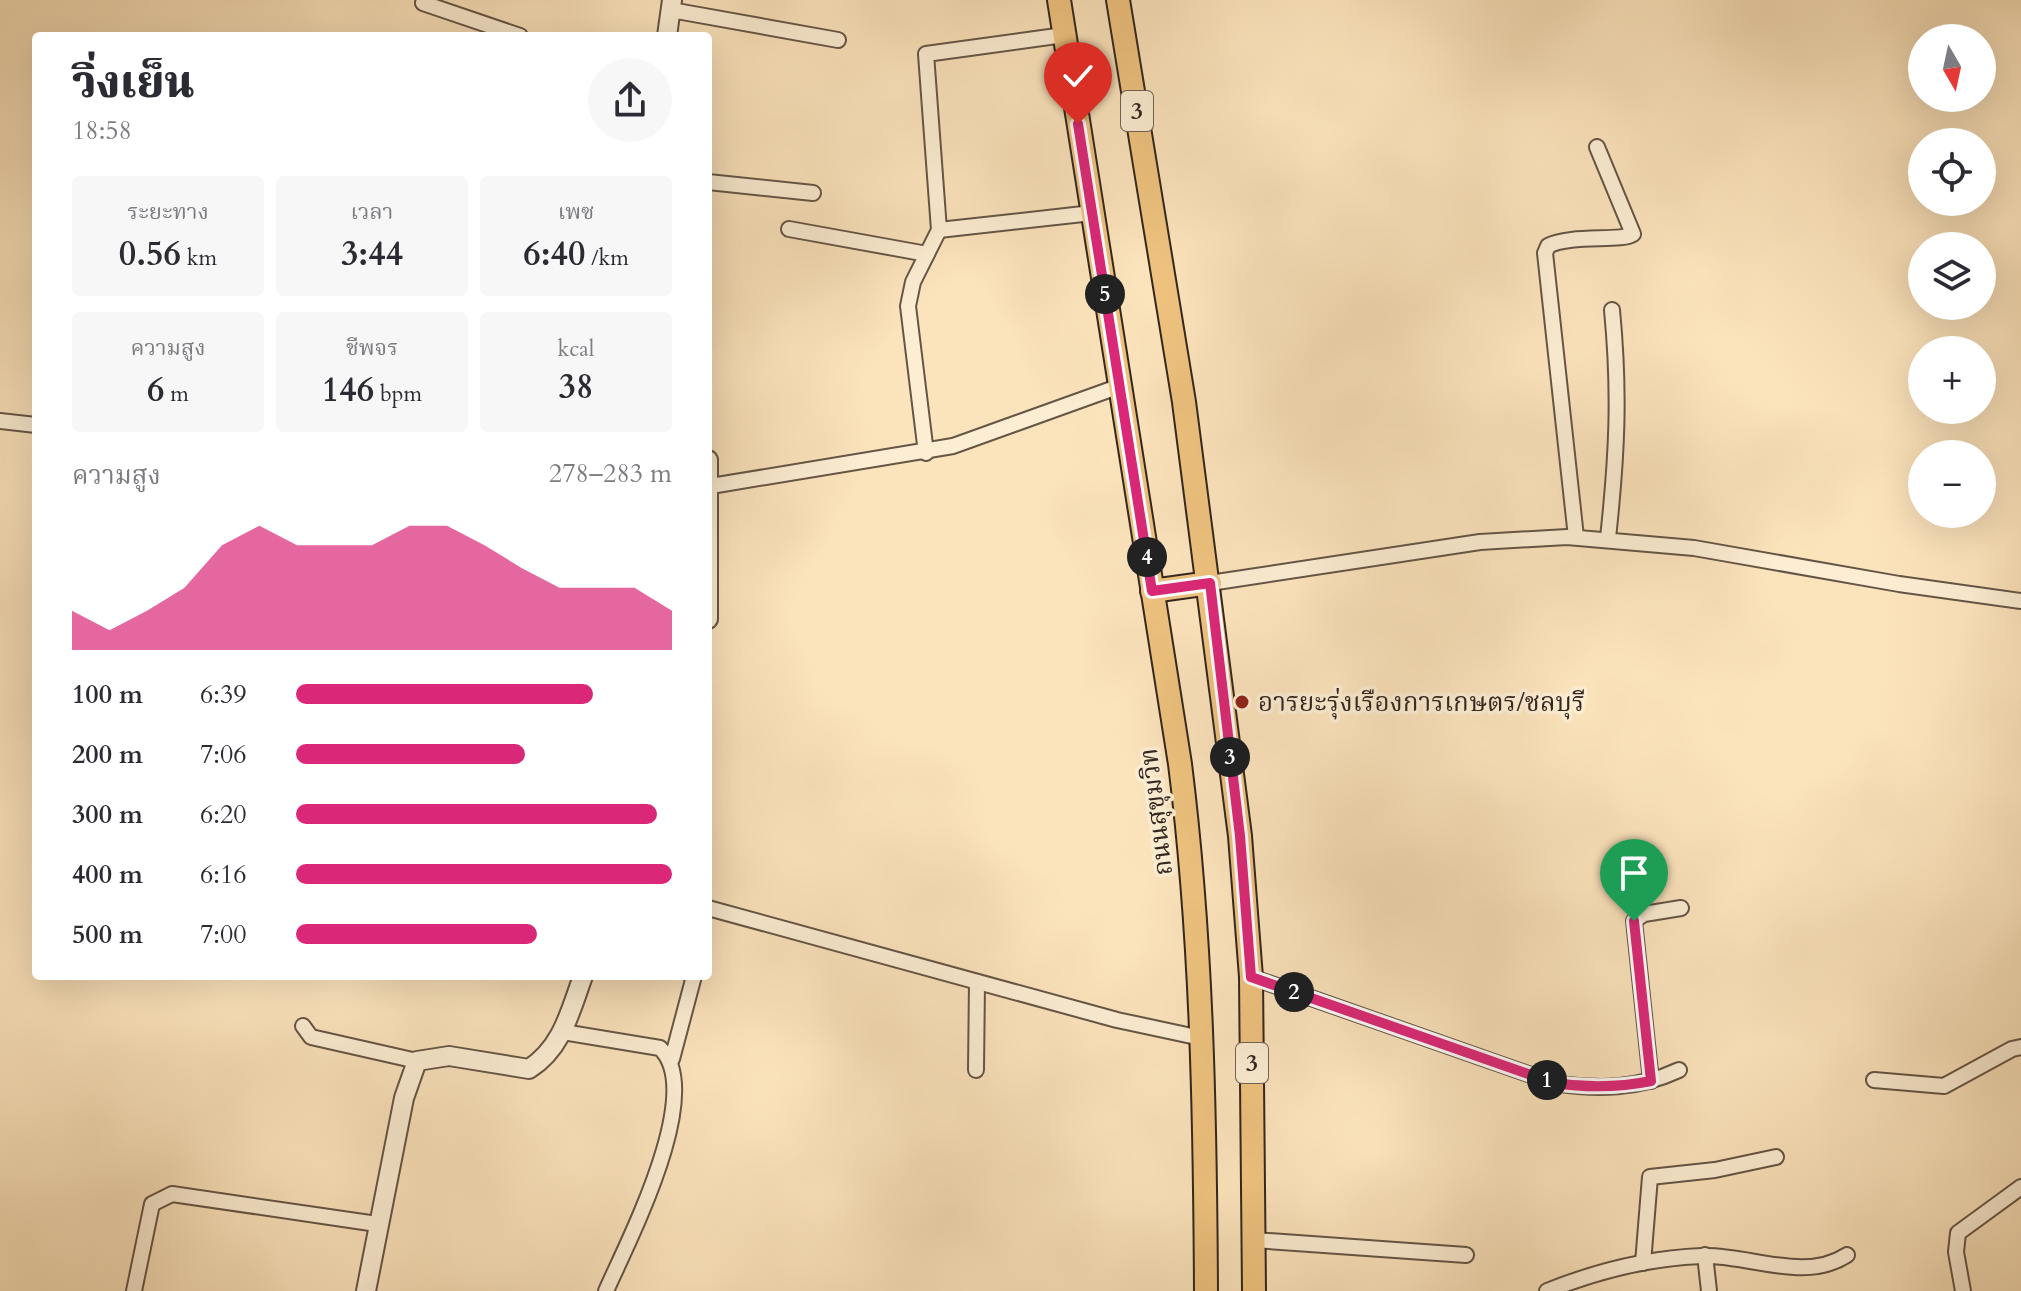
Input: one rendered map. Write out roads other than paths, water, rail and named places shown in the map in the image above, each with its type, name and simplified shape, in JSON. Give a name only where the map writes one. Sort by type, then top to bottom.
[{"type":"main road","name":"ถนนสุขุมวิท","points":[[1059,0],[1192,860],[1201,1038],[1206,1291]]},
{"type":"main road","name":"3","points":[[1118,0],[1157,222],[1210,583],[1240,836],[1251,977],[1254,1291]]},
{"type":"main road","points":[[1152,591],[1210,583]]},
{"type":"street","points":[[423,3],[508,32]]},
{"type":"street","points":[[668,32],[672,5],[838,40]]},
{"type":"street","points":[[926,453],[908,306],[913,282],[939,230],[926,54],[1064,35]]},
{"type":"street","points":[[1576,537],[1545,253],[1548,246],[1557,242],[1600,236],[1629,238],[1633,234],[1597,147]]},
{"type":"street","points":[[712,182],[813,193]]},
{"type":"street","points":[[939,230],[1092,213]]},
{"type":"street","points":[[789,229],[927,254]]},
{"type":"street","points":[[1608,538],[1619,438],[1619,384],[1612,310]]},
{"type":"street","points":[[712,486],[926,453],[1120,386]]},
{"type":"street","points":[[0,421],[32,425]]},
{"type":"street","points":[[1210,583],[1480,542],[1576,537],[1694,548],[1899,584],[2021,601]]},
{"type":"street","points":[[1651,1081],[1634,921],[1644,914],[1681,908]]},
{"type":"street","points":[[712,914],[1117,1020],[1201,1038]]},
{"type":"street","points":[[1251,977],[1554,1083],[1589,1088],[1651,1081],[1679,1070]]},
{"type":"street","points":[[303,1026],[311,1037],[417,1061],[449,1056],[529,1069],[546,1058],[563,1032],[582,980]]},
{"type":"street","points":[[606,1291],[661,1162],[675,1091],[672,1059],[693,980]]},
{"type":"street","points":[[976,1070],[977,982]]},
{"type":"street","points":[[563,1032],[660,1048],[672,1059]]},
{"type":"street","points":[[1874,1080],[1944,1086],[2021,1047]]},
{"type":"street","points":[[366,1291],[404,1098],[417,1061]]},
{"type":"street","points":[[1643,1263],[1648,1178],[1658,1173],[1715,1170],[1776,1157]]},
{"type":"street","points":[[1963,1291],[1956,1252],[1958,1233],[2021,1187]]},
{"type":"street","points":[[134,1291],[152,1204],[172,1194],[377,1224]]},
{"type":"street","points":[[1254,1240],[1466,1255]]},
{"type":"street","points":[[1705,1255],[1709,1291]]},
{"type":"street","points":[[1547,1291],[1603,1269],[1705,1255],[1800,1266],[1830,1266],[1847,1255]]},
{"type":"place","name":"อารยะรุ่งเรืองการเกษตร/ชลบุรี","points":[[1242,702]]}]
